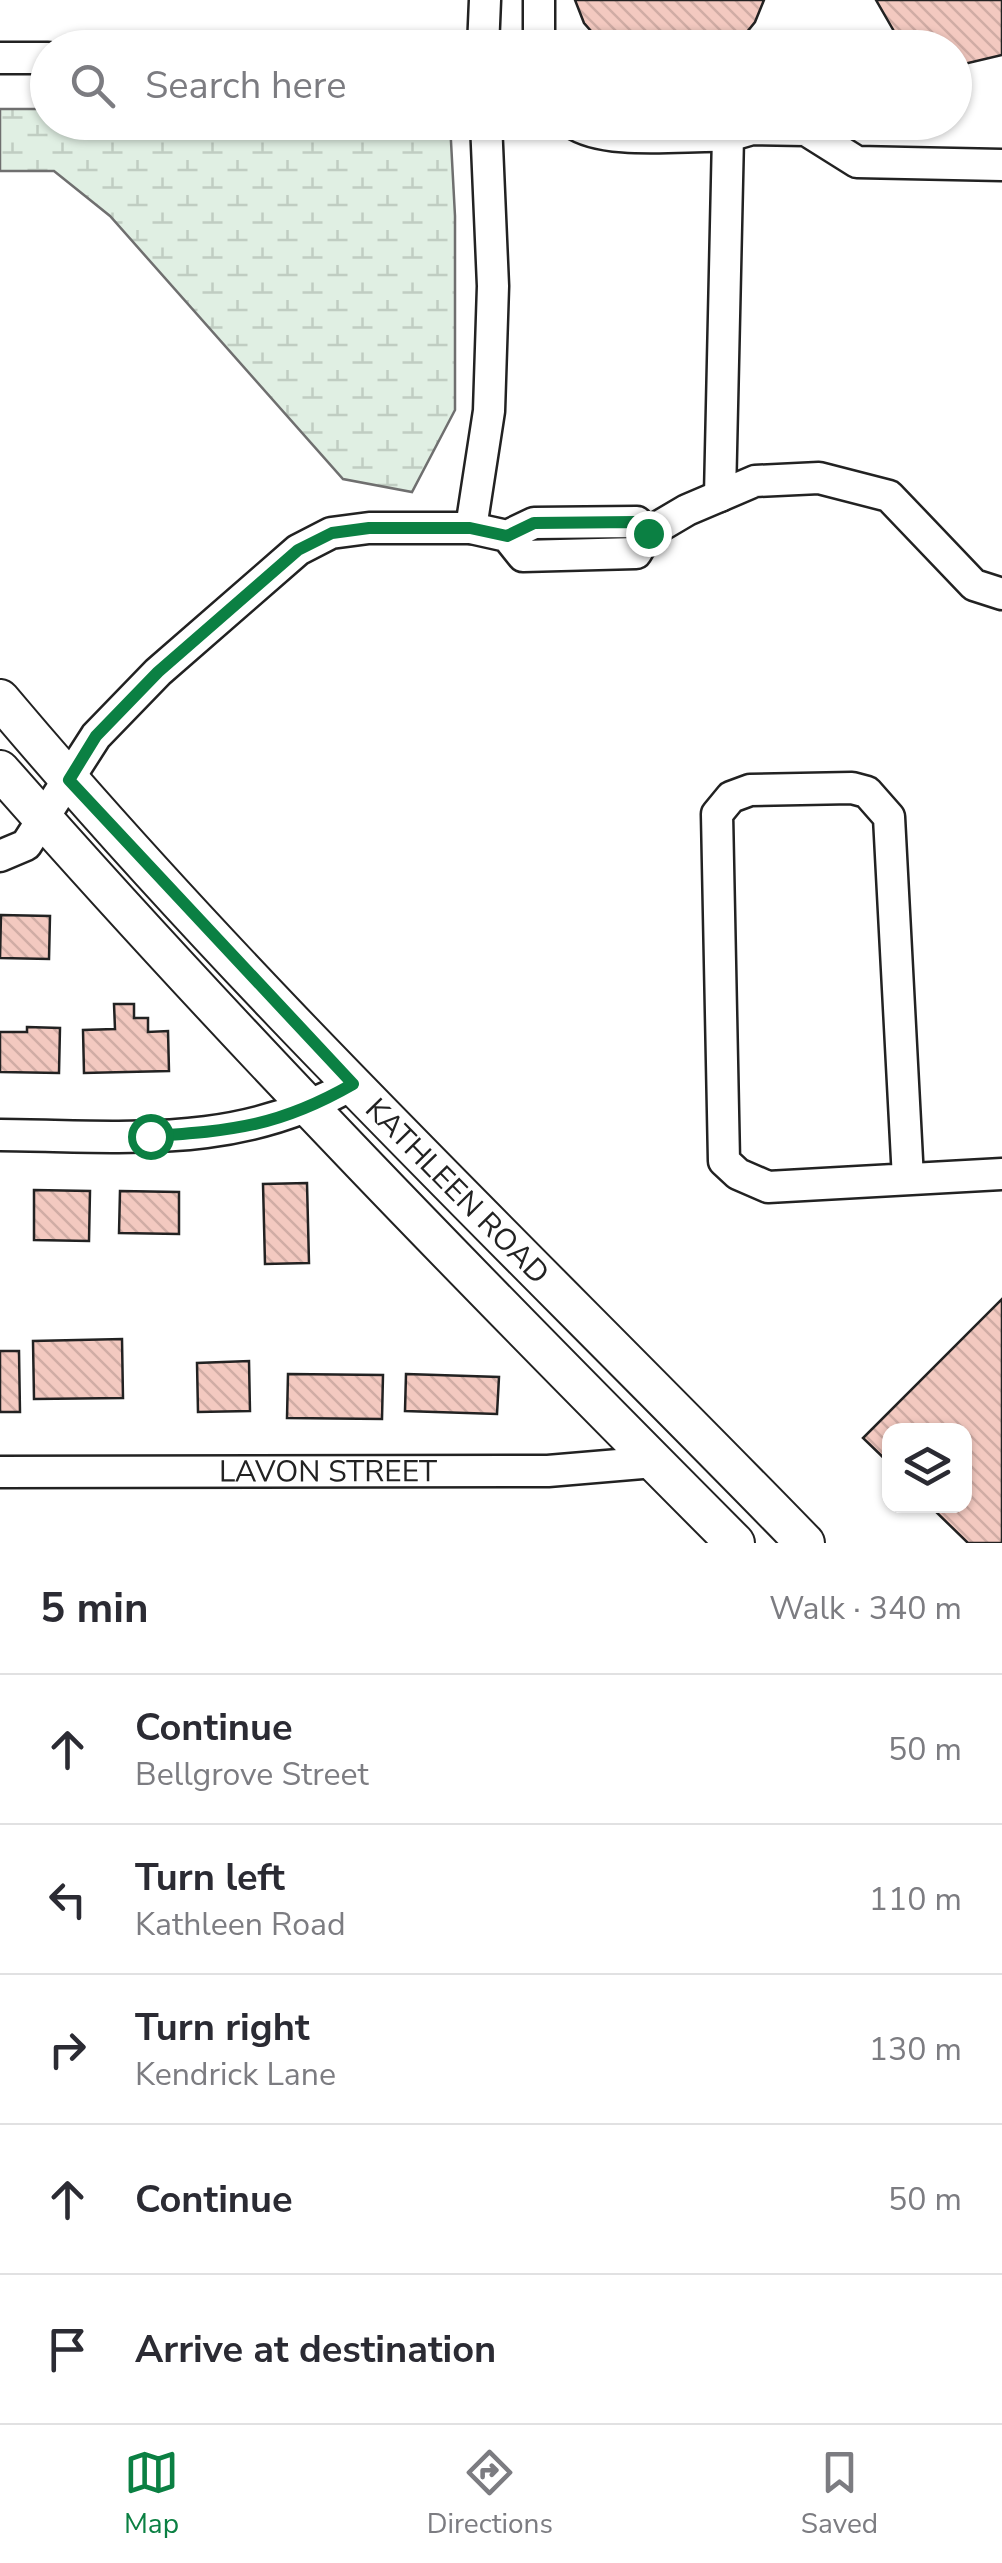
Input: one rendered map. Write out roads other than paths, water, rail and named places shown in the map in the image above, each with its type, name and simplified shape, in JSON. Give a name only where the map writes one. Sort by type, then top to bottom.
[{"type":"main road","name":"KATHLEEN ROAD","points":[[0,699],[69,780],[433,1171],[806,1543]]},
{"type":"main road","name":"KATHLEEN ROAD","points":[[0,770],[100,888],[310,1109],[735,1543]]},
{"type":"street","points":[[484,30],[485,0]]},
{"type":"street","points":[[539,0],[539,30]]},
{"type":"street","points":[[0,58],[30,58]]},
{"type":"street","points":[[470,528],[489,412],[493,286],[487,140]]},
{"type":"street","points":[[720,496],[728,140]]},
{"type":"street","points":[[822,140],[857,162],[1002,165]]},
{"type":"street","points":[[0,856],[26,845],[96,736],[158,672],[298,550],[332,533],[369,528],[470,528],[507,536],[523,556],[636,553],[648,533],[755,481],[819,478],[889,496],[974,585],[1002,594]]},
{"type":"street","points":[[908,1179],[889,817],[867,792],[852,788],[750,790],[732,797],[717,814],[724,1161],[738,1174],[768,1187],[1002,1174]]},
{"type":"street","points":[[0,1136],[150,1136],[242,1130],[310,1109],[353,1084]]},
{"type":"street","name":"LAVON STREET","points":[[0,1472],[548,1472],[654,1462]]}]
